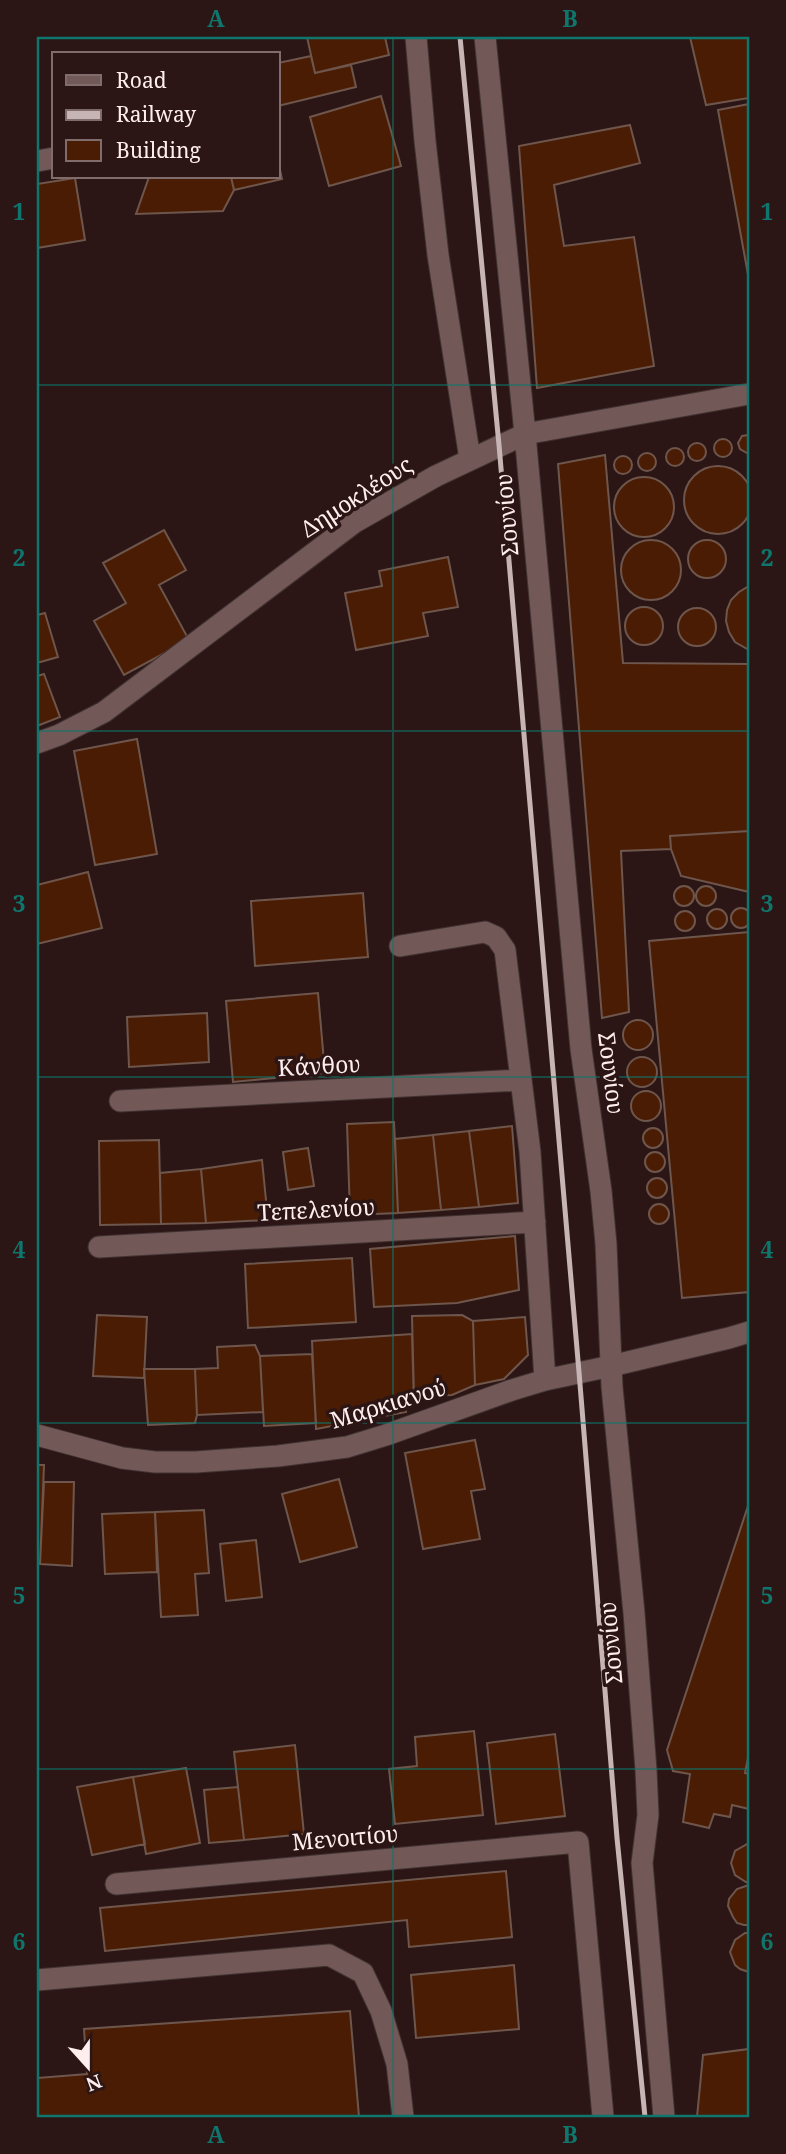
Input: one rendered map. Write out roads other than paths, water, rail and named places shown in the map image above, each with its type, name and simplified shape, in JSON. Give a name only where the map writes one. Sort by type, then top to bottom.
[{"type":"street","points":[[416,37],[438,255],[470,459]]},
{"type":"street","name":"Σουνίου","points":[[485,37],[581,1049],[606,1244],[615,1424],[633,1600],[646,1770],[648,1815],[642,1863],[664,2117]]},
{"type":"street","name":"Δημοκλέους","points":[[37,743],[104,712],[355,522],[470,459],[524,434],[749,394]]},
{"type":"street","points":[[400,946],[485,932],[496,937],[505,950],[535,1222],[545,1380]]},
{"type":"street","name":"Κάνθου","points":[[120,1101],[521,1080]]},
{"type":"street","name":"Τεπελενίου","points":[[99,1247],[535,1222]]},
{"type":"street","name":"Μαρκιανού","points":[[37,1434],[122,1458],[155,1462],[278,1456],[347,1447],[545,1380],[749,1332]]},
{"type":"street","name":"Μενοιτίου","points":[[116,1884],[578,1842],[603,2117]]},
{"type":"street","points":[[37,1980],[329,1955],[363,1973],[381,2011],[397,2064],[402,2117]]},
{"type":"railway","points":[[460,37],[499,445],[617,1838],[645,2117]]}]
